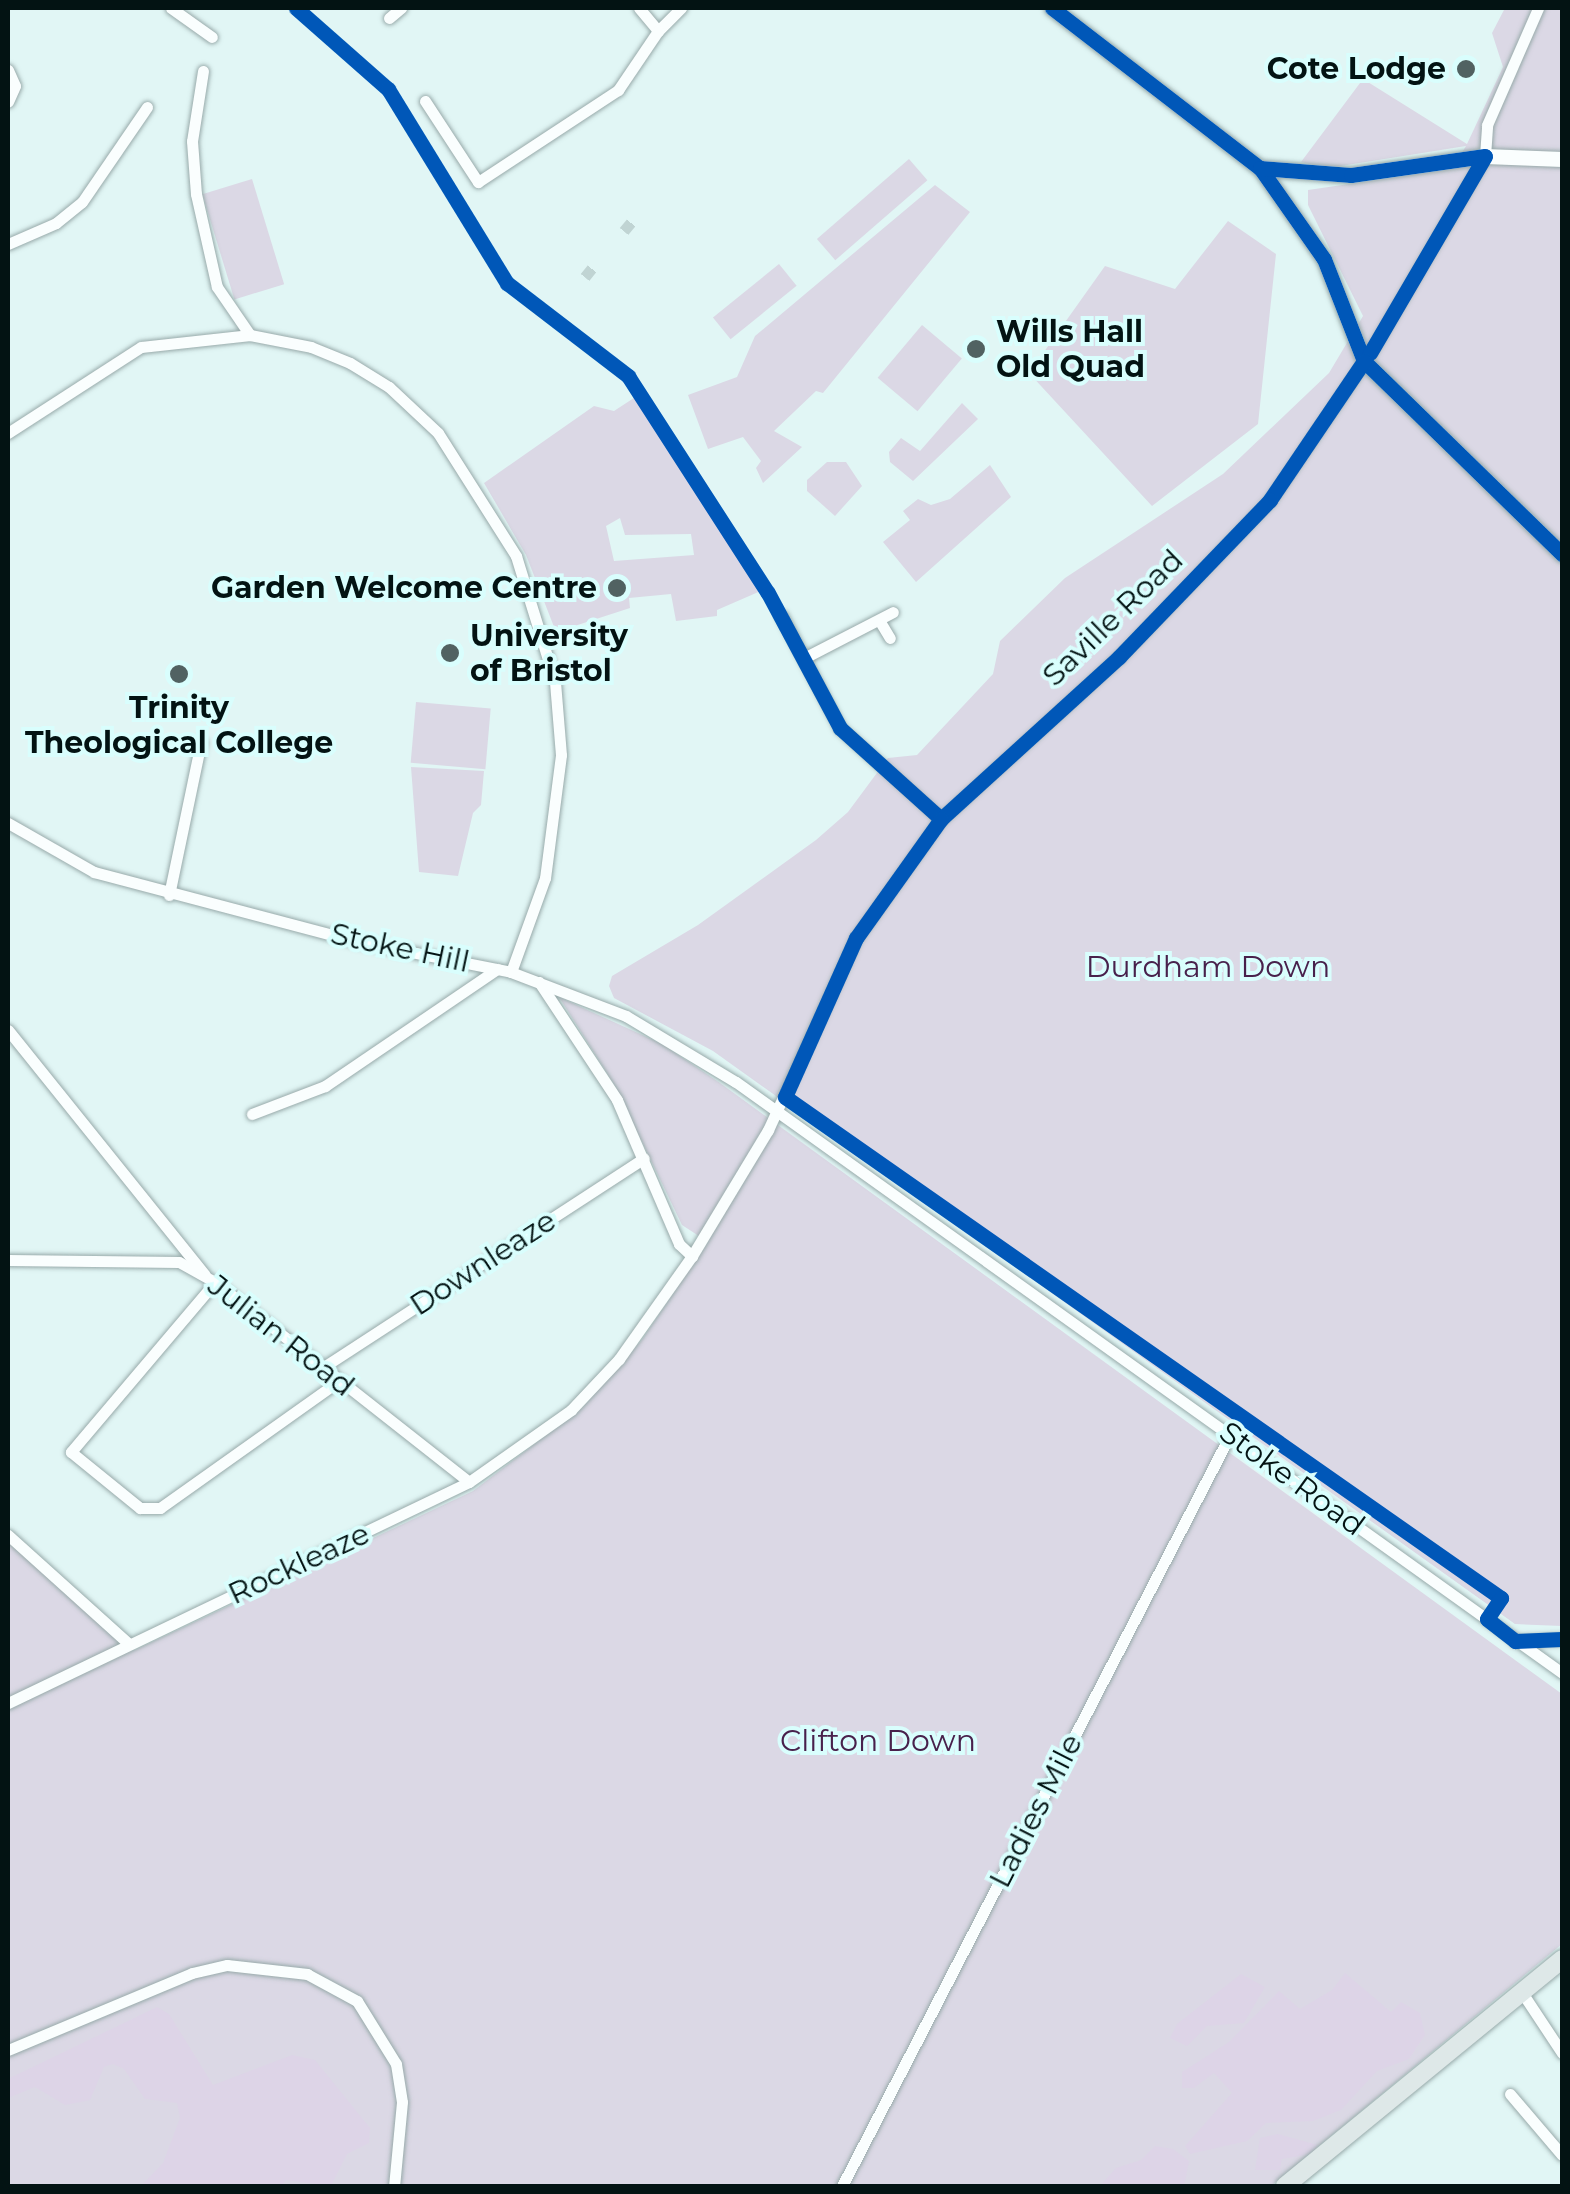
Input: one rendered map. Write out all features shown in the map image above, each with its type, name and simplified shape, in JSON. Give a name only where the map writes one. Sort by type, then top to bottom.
[{"type":"main road","points":[[1052,8],[1260,168],[1324,259],[1370,362],[1562,554]]},
{"type":"main road","points":[[1260,168],[1351,175],[1485,156],[1562,159]]},
{"type":"main road","points":[[1285,2186],[1562,1959]]},
{"type":"street","points":[[171,8],[212,37]]},
{"type":"street","points":[[389,18],[402,8]]},
{"type":"street","points":[[638,8],[658,31]]},
{"type":"street","points":[[425,100],[478,182],[618,90],[658,31],[681,8]]},
{"type":"street","name":"Saville Road","points":[[778,1112],[856,938],[941,819],[1119,657],[1270,500],[1370,362],[1485,156],[1487,125],[1538,8]]},
{"type":"street","points":[[8,70],[15,86],[8,102]]},
{"type":"street","points":[[203,71],[192,141],[196,194],[217,287],[250,335]]},
{"type":"street","points":[[9,240],[56,224],[82,202],[147,107]]},
{"type":"street","points":[[8,433],[140,347],[250,335],[321,350],[389,387],[453,449],[516,556],[556,682],[561,755],[545,878],[511,972]]},
{"type":"street","points":[[804,658],[893,612]]},
{"type":"street","points":[[782,616],[840,728],[941,819]]},
{"type":"street","points":[[879,620],[890,638]]},
{"type":"street","points":[[169,895],[201,742]]},
{"type":"street","points":[[194,777],[210,781]]},
{"type":"street","name":"Stoke Hill","points":[[8,823],[94,872],[169,895],[538,980],[626,1016],[778,1112]]},
{"type":"street","points":[[252,1114],[325,1086],[497,969]]},
{"type":"street","points":[[538,980],[617,1100],[679,1244],[692,1256]]},
{"type":"street","points":[[8,1030],[210,1278],[71,1452],[152,1511],[339,1381]]},
{"type":"street","points":[[469,1482],[571,1410],[618,1359],[692,1256],[778,1112]]},
{"type":"street","name":"Stoke Road","points":[[778,1112],[1562,1673]]},
{"type":"street","name":"Downleaze","points":[[322,1368],[644,1158]]},
{"type":"street","name":"Julian Road","points":[[8,1260],[58,1265],[160,1258],[210,1278],[469,1482]]},
{"type":"street","name":"Ladies Mile","points":[[842,2186],[1230,1435]]},
{"type":"street","name":"Rockleaze","points":[[8,1702],[469,1482]]},
{"type":"street","points":[[8,1535],[128,1644]]},
{"type":"street","points":[[1515,1640],[1562,1639]]},
{"type":"street","points":[[8,2050],[192,1973],[228,1966],[307,1974],[357,2002],[396,2064],[402,2102],[394,2186]]},
{"type":"street","points":[[1523,1994],[1562,2053]]},
{"type":"street","points":[[1510,2094],[1562,2154]]},
{"type":"green space","name":"Durdham Down","points":[[1505,8],[1562,8],[1562,1626],[1515,1624],[713,1051],[614,998],[609,986],[612,976],[698,925],[816,840],[848,812],[888,758],[917,755],[993,674],[1000,641],[1065,578],[1223,474],[1329,373],[1363,316],[1308,205],[1308,190],[1452,169],[1466,146],[1328,168],[1301,162],[1363,79],[1467,144],[1503,67],[1492,33]]},
{"type":"green space","points":[[909,159],[927,180],[835,260],[817,239]]},
{"type":"green space","points":[[252,179],[284,284],[234,299],[202,194]]},
{"type":"green space","points":[[935,185],[970,212],[823,393],[816,391],[774,431],[802,447],[763,483],[756,468],[761,461],[743,437],[708,449],[688,395],[737,377],[755,336]]},
{"type":"green space","points":[[1228,221],[1276,254],[1258,424],[1152,506],[1029,373],[1105,266],[1175,289]]},
{"type":"green space","points":[[779,264],[797,286],[731,339],[713,317]]},
{"type":"green space","points":[[922,325],[962,358],[917,411],[878,378]]},
{"type":"green space","points":[[640,394],[763,590],[717,610],[717,616],[676,621],[671,594],[629,598],[630,608],[556,632],[526,555],[484,483],[594,406],[614,411]],"holes":[[[620,518],[625,535],[691,534],[694,555],[614,561],[606,526]]]},
{"type":"green space","points":[[962,403],[978,419],[913,481],[890,462],[889,452],[901,438],[920,451]]},
{"type":"green space","points":[[827,462],[846,462],[862,486],[835,516],[807,491],[807,480]]},
{"type":"green space","points":[[990,465],[1011,497],[916,582],[883,542],[910,520],[903,511],[918,499],[931,505],[950,499]]},
{"type":"green space","points":[[416,702],[491,709],[485,769],[411,763]]},
{"type":"green space","points":[[411,767],[484,771],[481,805],[473,813],[458,876],[419,872]]},
{"type":"green space","name":"Clifton Down","points":[[559,997],[662,1044],[720,1083],[1562,1694],[1562,1944],[1271,2186],[8,2186],[8,1542],[135,1650],[473,1491],[582,1408],[641,1341],[708,1242],[682,1225],[615,1086]]},
{"type":"shaded area","points":[[1345,1973],[1391,2012],[1401,2002],[1420,2013],[1425,2035],[1409,2059],[1377,2071],[1341,2110],[1313,2121],[1266,2123],[1247,2141],[1190,2154],[1185,2146],[1232,2093],[1214,2073],[1194,2088],[1182,2088],[1182,2072],[1229,2042],[1279,1991],[1300,2009],[1332,1990]]},
{"type":"shaded area","points":[[1241,1974],[1265,1987],[1244,2023],[1207,2026],[1187,2046],[1170,2038],[1177,2024]]},
{"type":"shaded area","points":[[157,2007],[169,2014],[213,2085],[292,2055],[315,2060],[370,2128],[369,2143],[347,2154],[331,2186],[286,2180],[281,2186],[141,2186],[163,2163],[180,2118],[177,2103],[145,2099],[124,2069],[113,2064],[104,2067],[90,2100],[65,2105],[35,2087],[8,2098],[8,2079]]},
{"type":"shaded area","points":[[1278,2134],[1318,2145],[1312,2154],[1282,2159],[1280,2170],[1255,2170],[1260,2138]]},
{"type":"shaded area","points":[[1155,2146],[1173,2149],[1189,2161],[1184,2186],[1100,2186],[1116,2168],[1141,2160]]},
{"type":"tunnel","points":[[624,231],[634,219]]},
{"type":"tunnel","points":[[585,277],[594,266]]},
{"type":"cycle path","points":[[296,8],[388,89],[507,283],[628,376],[768,593],[840,728],[941,819]]},
{"type":"cycle path","points":[[1052,8],[1260,168],[1324,259],[1364,361],[1562,554]]},
{"type":"cycle path","points":[[1260,168],[1351,175],[1485,156]]},
{"type":"cycle path","points":[[1370,353],[1485,156]]},
{"type":"cycle path","points":[[1364,361],[1270,500],[1119,657],[941,819],[856,938],[785,1097],[1501,1598],[1487,1619],[1515,1641],[1562,1639]]},
{"type":"place","name":"Cote Lodge","points":[[1466,69]]},
{"type":"place","name":"Wills Hall Old Quad","points":[[976,349]]},
{"type":"place","name":"Garden Welcome Centre","points":[[617,588]]},
{"type":"place","name":"University of Bristol","points":[[450,653]]},
{"type":"place","name":"Trinity Theological College","points":[[179,674]]}]
